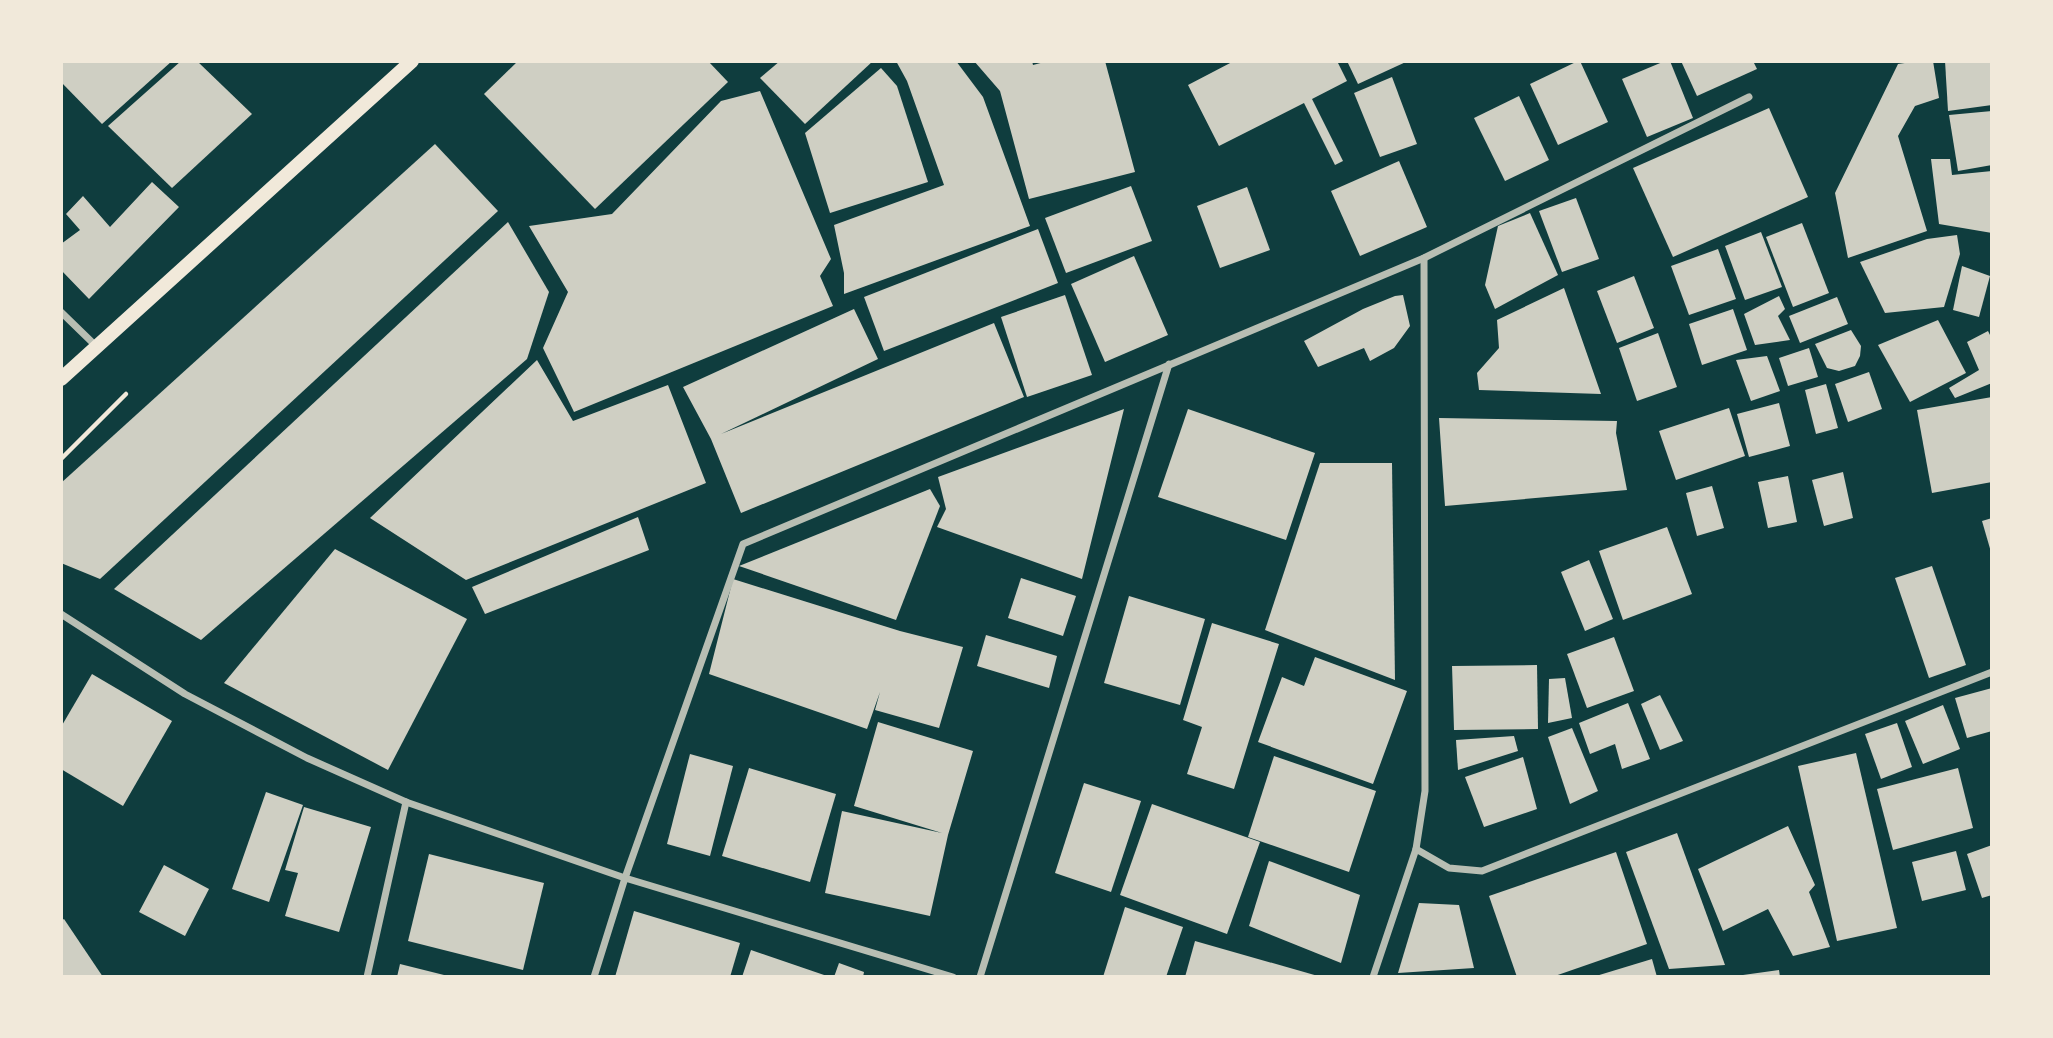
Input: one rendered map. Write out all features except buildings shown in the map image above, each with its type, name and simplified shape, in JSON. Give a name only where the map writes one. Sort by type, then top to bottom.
[{"type":"main road","points":[[61,379],[412,61]]},
{"type":"street","points":[[594,977],[625,878],[743,544],[1424,258],[1749,97]]},
{"type":"street","points":[[1373,977],[1416,849],[1425,791],[1424,258]]},
{"type":"street","points":[[61,312],[97,347]]},
{"type":"street","points":[[980,977],[1169,364]]},
{"type":"street","points":[[61,614],[185,694],[307,758],[406,802],[625,878],[953,977]]},
{"type":"street","points":[[1416,849],[1449,868],[1482,871],[1992,672]]},
{"type":"street","points":[[367,977],[406,802]]},
{"type":"path","points":[[61,459],[126,394]]}]
